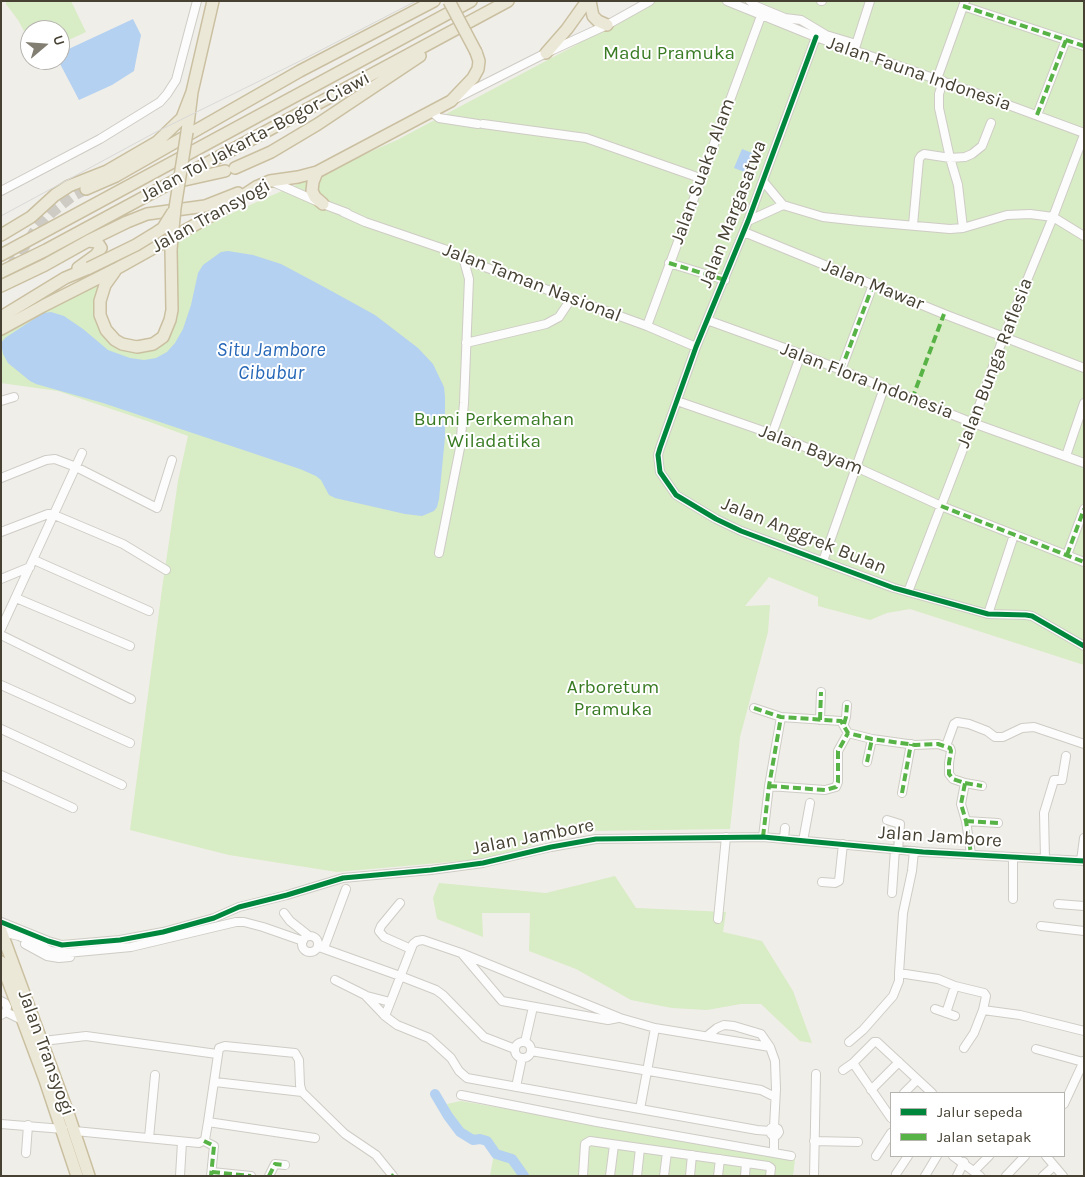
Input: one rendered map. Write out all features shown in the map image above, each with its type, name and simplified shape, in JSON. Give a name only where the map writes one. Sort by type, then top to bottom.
[{"type":"highway","points":[[116,269],[105,285],[100,301],[100,315],[106,330],[115,340],[122,344],[138,347],[153,344],[163,337],[172,310],[171,249],[175,208],[192,92],[213,1]]},
{"type":"highway","points":[[86,189],[116,176],[300,71],[434,1]]},
{"type":"highway","name":"Jalan Transyogi","points":[[1,329],[116,269],[218,212],[256,186],[270,181],[317,172],[451,101],[473,78],[478,69],[478,61],[476,52],[449,1]]},
{"type":"highway","name":"Jalan Tol Jakarta–Bogor–Ciawi","points":[[1,255],[471,1]]},
{"type":"highway","name":"Jalan Tol Jakarta–Bogor–Ciawi","points":[[1,272],[46,250],[508,1]]},
{"type":"highway","points":[[588,1],[593,16],[598,21],[607,25]]},
{"type":"highway","points":[[546,53],[567,30],[588,1]]},
{"type":"highway","points":[[166,184],[230,170],[271,152],[318,124],[471,21]]},
{"type":"highway","points":[[1,235],[31,217],[55,195],[69,186],[107,171],[157,142],[182,118],[192,92]]},
{"type":"highway","points":[[317,172],[312,191],[323,204]]},
{"type":"highway","points":[[1,286],[45,265],[88,240],[147,214],[205,206],[256,186]]},
{"type":"highway","name":"Jalan Transyogi","points":[[1,316],[65,278],[136,245],[154,234],[163,228],[175,208]]},
{"type":"highway","points":[[65,278],[100,251],[97,242],[88,240]]},
{"type":"highway","name":"Jalan Transyogi","points":[[2,933],[43,1041],[89,1176]]},
{"type":"highway","name":"Jalan Transyogi","points":[[1,962],[63,1129],[77,1176]]},
{"type":"street","points":[[1,191],[100,139],[160,102],[168,94],[176,80],[197,1]]},
{"type":"street","points":[[451,101],[546,53],[607,25],[650,1]]},
{"type":"street","name":"Jalan Fauna Indonesia","points":[[727,1],[739,3],[761,16],[816,37],[855,47],[1084,134]]},
{"type":"street","points":[[750,1],[756,6],[785,18],[801,20],[826,35],[855,47],[870,1]]},
{"type":"street","points":[[963,228],[958,184],[950,158],[939,94],[940,80],[964,4],[1084,46]]},
{"type":"street","name":"Jalan Suaka Alam","points":[[646,326],[761,16]]},
{"type":"street","name":"Jalan Margasatwa","points":[[677,401],[696,347],[744,232],[816,37]]},
{"type":"street","points":[[1037,116],[1066,40]]},
{"type":"street","points":[[432,112],[439,118],[586,138],[700,178]]},
{"type":"street","points":[[914,225],[921,156],[924,154],[950,158],[965,157],[982,146],[991,123]]},
{"type":"street","name":"Jalan Bunga Raflesia","points":[[908,592],[973,423],[1003,336],[1052,218],[1084,134]]},
{"type":"street","name":"Jalan Taman Nasional","points":[[270,181],[343,212],[463,257],[482,266],[646,326],[696,347]]},
{"type":"street","points":[[763,181],[783,205],[823,217],[950,229],[963,228],[1007,215],[1030,214],[1052,218],[1084,236]]},
{"type":"street","points":[[748,221],[783,205]]},
{"type":"street","name":"Jalan Mawar","points":[[744,232],[944,314],[1084,368]]},
{"type":"street","points":[[439,553],[460,448],[465,389],[469,279],[463,257]]},
{"type":"street","points":[[669,263],[725,280]]},
{"type":"street","points":[[469,279],[482,266]]},
{"type":"street","points":[[841,370],[873,285]]},
{"type":"street","points":[[466,343],[546,324],[559,317],[571,299]]},
{"type":"street","name":"Jalan Flora Indonesia","points":[[707,320],[801,354],[973,423],[1084,463]]},
{"type":"street","points":[[772,434],[801,354]]},
{"type":"street","points":[[823,561],[884,388]]},
{"type":"street","points":[[1,401],[14,397]]},
{"type":"street","name":"Jalan Bayam","points":[[677,401],[772,434],[856,467],[942,506],[1084,562]]},
{"type":"street","name":"Jalan Anggrek Bulan","points":[[677,401],[658,455],[660,472],[670,488],[689,503],[726,524],[908,592],[988,614],[1032,616],[1084,646]]},
{"type":"street","points":[[1066,456],[1084,403]]},
{"type":"street","points":[[1,629],[32,564],[52,514],[82,453]]},
{"type":"street","points":[[1,478],[46,460],[55,459],[76,467],[156,508],[172,460]]},
{"type":"street","points":[[1067,556],[1084,509]]},
{"type":"street","points":[[1,532],[52,514],[123,544],[166,570]]},
{"type":"street","points":[[988,614],[1014,534]]},
{"type":"street","points":[[2,577],[32,564],[148,611]]},
{"type":"street","points":[[16,598],[130,646]]},
{"type":"street","points":[[1,635],[131,699]]},
{"type":"street","points":[[1,685],[130,743]]},
{"type":"street","points":[[820,720],[821,692]]},
{"type":"street","points":[[847,705],[844,724],[848,733]]},
{"type":"street","points":[[754,708],[781,717],[841,721],[844,724]]},
{"type":"street","points":[[763,837],[769,786],[781,717]]},
{"type":"street","points":[[946,746],[954,724],[957,722],[969,724],[987,731],[995,737],[1002,737],[1022,728],[1034,727],[1084,744]]},
{"type":"street","points":[[1,729],[122,785]]},
{"type":"street","points":[[769,786],[825,790],[836,787],[838,782],[838,750],[848,733]]},
{"type":"street","points":[[848,733],[872,739],[946,746],[951,751],[949,774],[953,779],[965,784],[982,786]]},
{"type":"street","points":[[867,762],[872,739]]},
{"type":"street","points":[[902,793],[911,744]]},
{"type":"street","points":[[1045,859],[1043,834],[1045,810],[1054,780],[1062,780],[1066,756]]},
{"type":"street","points":[[1,775],[73,808]]},
{"type":"street","points":[[965,784],[961,804],[966,821],[971,854]]},
{"type":"street","points":[[804,841],[810,803]]},
{"type":"street","points":[[887,820],[900,824],[892,893]]},
{"type":"street","points":[[966,821],[998,823]]},
{"type":"street","points":[[784,839],[785,828]]},
{"type":"street","name":"Jalan Jambore","points":[[1,922],[58,944],[69,945],[115,940],[163,932],[214,918],[240,907],[287,896],[350,877],[410,872],[483,862],[596,839],[763,837],[914,851],[1082,861]]},
{"type":"street","points":[[718,919],[726,838]]},
{"type":"street","points":[[1082,861],[1084,838]]},
{"type":"street","points":[[822,882],[836,884],[839,882],[843,844]]},
{"type":"street","points":[[849,1042],[863,1030],[893,996],[899,981],[903,913],[912,871],[914,851]]},
{"type":"street","points":[[1012,899],[1013,858]]},
{"type":"street","points":[[284,913],[305,942],[306,951],[311,953],[321,947],[346,889]]},
{"type":"street","points":[[400,903],[381,926],[380,931],[384,937],[411,949]]},
{"type":"street","points":[[1058,904],[1084,906]]},
{"type":"street","points":[[2,933],[19,936],[54,954],[130,950],[236,925],[249,926],[305,942],[316,939],[321,947],[400,976],[443,995],[484,1037],[515,1049]]},
{"type":"street","points":[[1041,926],[1084,931]]},
{"type":"street","points":[[385,1016],[411,949],[415,942],[423,940],[461,953],[620,1018],[655,1028],[770,1047]]},
{"type":"street","points":[[461,953],[502,1000],[608,1020],[620,1018]]},
{"type":"street","points":[[899,973],[938,979],[955,986],[984,993],[986,996],[983,1010],[974,1033],[964,1048]]},
{"type":"street","points":[[335,980],[365,995],[390,1002]]},
{"type":"street","points":[[10,984],[1,1000],[7,1007],[4,1014],[24,1021]]},
{"type":"street","points":[[946,1013],[955,986]]},
{"type":"street","points":[[365,995],[396,1025],[429,1038],[451,1058],[459,1071],[467,1078],[773,1132]]},
{"type":"street","points":[[525,1042],[533,1007]]},
{"type":"street","points":[[935,1009],[956,1016]]},
{"type":"street","points":[[983,1010],[1020,1015],[1084,1031]]},
{"type":"street","points":[[707,1036],[724,1025],[734,1026],[761,1034],[770,1047],[775,1061],[776,1083],[773,1132],[774,1154]]},
{"type":"street","points":[[640,1109],[655,1028]]},
{"type":"street","points":[[43,1041],[86,1036],[217,1054]]},
{"type":"street","points":[[843,1070],[853,1063],[875,1041],[931,1092]]},
{"type":"street","points":[[522,1058],[516,1054],[515,1049],[518,1043],[525,1042]]},
{"type":"street","points":[[525,1042],[529,1045],[531,1051]]},
{"type":"street","points":[[204,1141],[217,1054],[220,1047],[295,1053],[300,1060],[302,1092],[344,1134],[376,1155],[393,1176]]},
{"type":"street","points":[[1036,1049],[1083,1062],[1065,1102]]},
{"type":"street","points":[[522,1058],[528,1056],[531,1051]]},
{"type":"street","points":[[531,1051],[760,1090],[775,1097]]},
{"type":"street","points":[[516,1086],[522,1058]]},
{"type":"street","points":[[871,1090],[899,1062]]},
{"type":"street","points":[[853,1063],[871,1090],[890,1112]]},
{"type":"street","points":[[814,1176],[816,1074]]},
{"type":"street","points":[[149,1138],[155,1075]]},
{"type":"street","points":[[905,1092],[917,1080]]},
{"type":"street","points":[[214,1082],[302,1092]]},
{"type":"street","points":[[760,1090],[776,1083]]},
{"type":"street","points":[[461,1095],[597,1122],[790,1156]]},
{"type":"street","points":[[208,1122],[315,1138]]},
{"type":"street","points":[[1,1124],[63,1129]]},
{"type":"street","points":[[26,1153],[28,1125]]},
{"type":"street","points":[[75,1131],[182,1142],[200,1143],[204,1141],[214,1146],[211,1174],[246,1175]]},
{"type":"street","points":[[876,1156],[890,1135]]},
{"type":"street","points":[[814,1141],[858,1142]]},
{"type":"street","points":[[180,1176],[182,1142]]},
{"type":"street","points":[[583,1176],[585,1144],[590,1142],[768,1166],[771,1168],[770,1176]]},
{"type":"street","points":[[610,1176],[614,1145]]},
{"type":"street","points":[[637,1176],[640,1148]]},
{"type":"street","points":[[664,1176],[667,1152]]},
{"type":"street","points":[[690,1176],[692,1155]]},
{"type":"street","points":[[896,1174],[907,1157]]},
{"type":"street","points":[[925,1176],[936,1157]]},
{"type":"street","points":[[956,1157],[977,1173],[988,1157]]},
{"type":"street","points":[[1006,1176],[1023,1157]]},
{"type":"street","points":[[1047,1157],[1063,1176]]},
{"type":"street","points":[[718,1176],[720,1159]]},
{"type":"street","points":[[957,1176],[964,1162]]},
{"type":"street","points":[[745,1176],[746,1163]]},
{"type":"street","points":[[268,1176],[275,1164],[285,1165]]},
{"type":"street","points":[[1043,1176],[1054,1166]]},
{"type":"green space","points":[[6,1],[71,1],[86,32],[70,39],[70,20],[20,20],[20,24],[6,4]]},
{"type":"green space","name":"Bumi Perkemahan Wiladatika","points":[[641,1],[1084,1],[1084,665],[910,609],[887,613],[870,620],[818,606],[818,597],[769,577],[745,606],[770,605],[768,632],[740,737],[730,829],[588,831],[564,834],[484,859],[337,872],[229,855],[130,830],[162,589],[178,481],[188,436],[58,391],[1,383],[1,318],[60,297],[109,273],[98,305],[119,344],[165,338],[174,255],[178,237],[397,140],[576,45]]},
{"type":"green space","points":[[615,876],[636,908],[726,912],[723,932],[762,941],[793,991],[812,1043],[800,1041],[761,1004],[741,1004],[707,1010],[672,1008],[631,1000],[576,969],[529,951],[530,913],[482,913],[483,937],[437,919],[433,898],[439,883],[546,893]]},
{"type":"green space","points":[[461,1101],[795,1159],[793,1176],[490,1176],[495,1148],[456,1126],[447,1104]]},
{"type":"water","points":[[133,19],[141,35],[134,71],[112,85],[79,100],[63,70],[70,70],[70,48]]},
{"type":"water","points":[[742,149],[755,154],[747,173],[734,168]]},
{"type":"water","name":"Situ Jambore Cibubur","points":[[228,251],[253,255],[281,264],[375,315],[418,348],[433,364],[444,387],[445,397],[445,437],[439,499],[434,511],[422,516],[405,514],[335,498],[329,495],[321,480],[300,469],[103,403],[36,384],[8,363],[3,354],[1,343],[5,338],[43,313],[51,312],[64,316],[108,350],[130,358],[144,360],[156,358],[167,352],[183,329],[191,305],[198,273],[203,265],[221,252]]},
{"type":"waterway","points":[[435,1094],[460,1132],[473,1140],[487,1141],[496,1154],[512,1159],[524,1176]]},
{"type":"tunnel","points":[[1,281],[37,228],[51,213],[71,197],[86,189]]},
{"type":"tram line","points":[[1,216],[156,132],[416,1]]},
{"type":"marked path","points":[[963,6],[1084,46]]},
{"type":"marked path","points":[[1037,115],[1066,40]]},
{"type":"marked path","points":[[669,263],[725,280]]},
{"type":"marked path","points":[[841,370],[873,285]]},
{"type":"marked path","points":[[912,399],[944,314]]},
{"type":"marked path","points":[[941,506],[1084,562]]},
{"type":"marked path","points":[[1067,555],[1084,509]]},
{"type":"marked path","points":[[820,720],[821,692]]},
{"type":"marked path","points":[[844,724],[847,705]]},
{"type":"marked path","points":[[754,708],[781,717],[841,721],[848,733],[872,739],[915,745],[938,744],[950,748],[949,774],[953,779],[965,783],[961,804],[966,821],[971,854]]},
{"type":"marked path","points":[[763,837],[769,786],[781,717]]},
{"type":"marked path","points":[[769,786],[825,790],[836,787],[838,782],[838,751],[848,733]]},
{"type":"marked path","points":[[867,762],[872,739]]},
{"type":"marked path","points":[[902,793],[911,744]]},
{"type":"marked path","points":[[965,783],[982,786]]},
{"type":"marked path","points":[[966,821],[998,823]]},
{"type":"marked path","points":[[204,1141],[214,1146],[211,1176]]},
{"type":"marked path","points":[[269,1176],[275,1164],[285,1165]]},
{"type":"marked path","points":[[212,1172],[251,1176]]},
{"type":"cycle path","points":[[816,37],[748,221],[696,347],[660,448],[658,455],[660,472],[676,495],[716,519],[741,531],[894,588],[988,614],[1032,616],[1084,646]]},
{"type":"cycle path","points":[[1,922],[62,945],[120,940],[163,932],[214,918],[239,907],[343,878],[483,863],[551,847],[596,839],[763,837],[923,852],[1084,861]]},
{"type":"park label","name":"Madu Pramuka","points":[[669,54]]},
{"type":"park label","name":"Arboretum Pramuka","points":[[613,699]]}]
